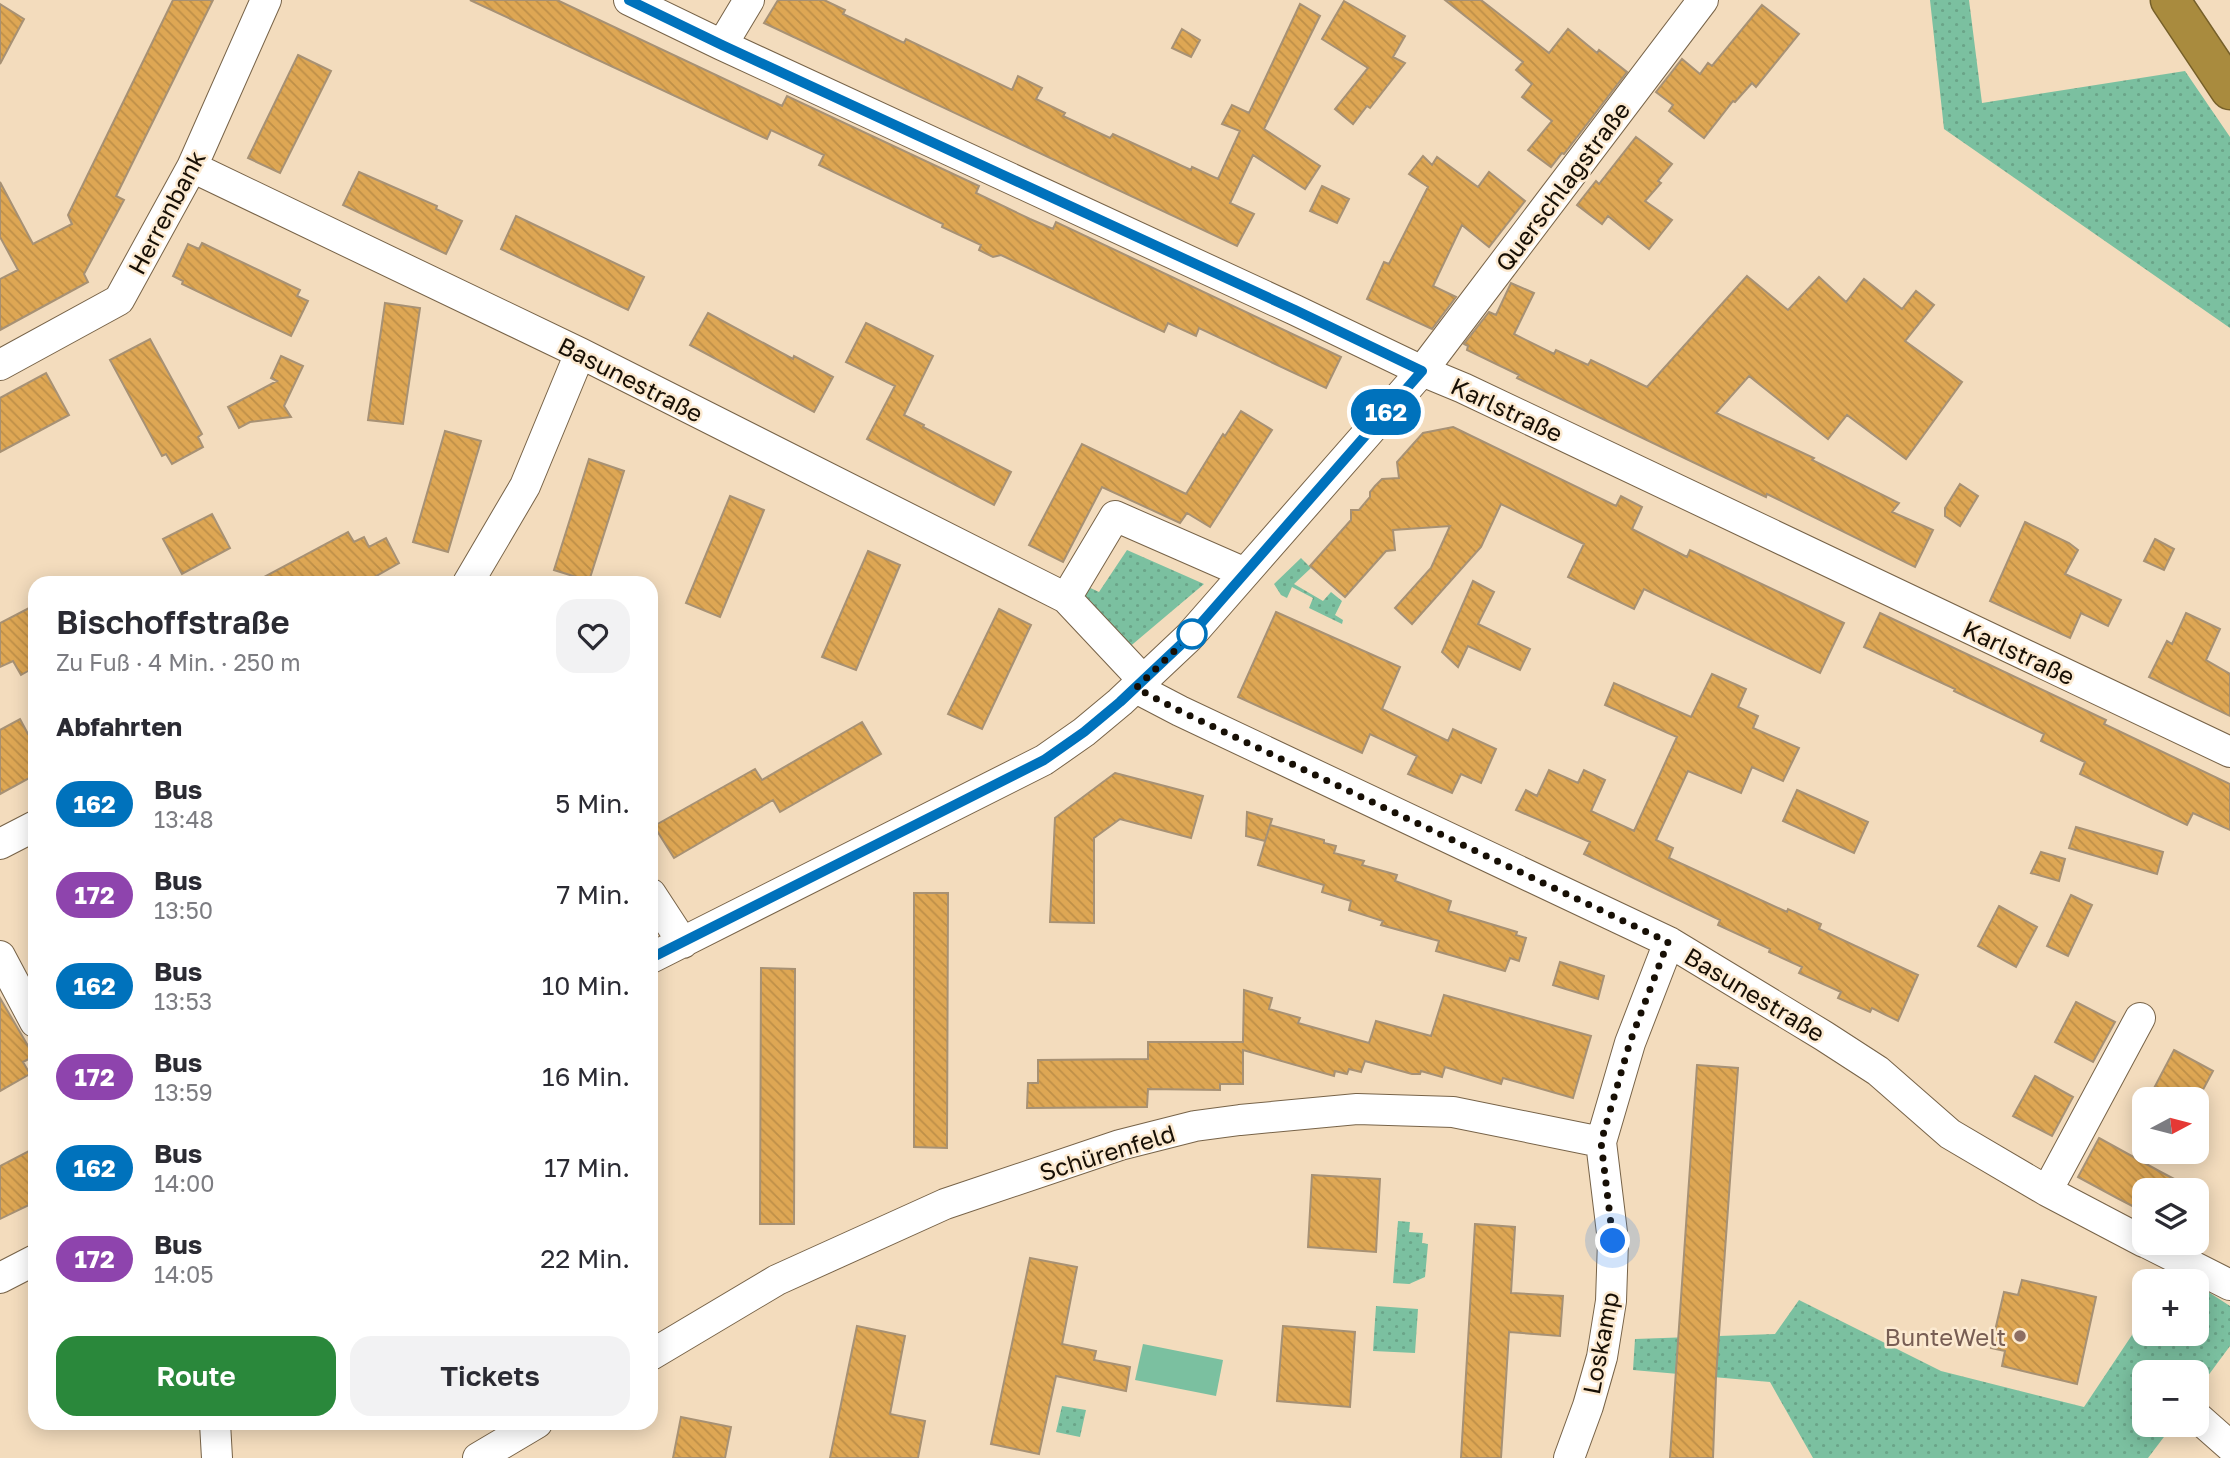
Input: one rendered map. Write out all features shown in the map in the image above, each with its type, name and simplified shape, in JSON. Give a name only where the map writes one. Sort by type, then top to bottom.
[{"type":"highway","points":[[2170,0],[2230,90]]},
{"type":"street","name":"Herrenbank","points":[[0,365],[119,300],[192,167],[266,0]]},
{"type":"street","name":"Karlstraße","points":[[629,0],[1504,407],[2230,752]]},
{"type":"street","points":[[722,45],[749,0]]},
{"type":"street","name":"Querschlagstraße","points":[[658,955],[1044,760],[1084,732],[1140,684],[1189,637],[1422,371],[1703,0]]},
{"type":"street","name":"Basunestraße","points":[[192,167],[580,353],[1066,598],[1140,684],[1172,708],[1668,942],[1878,1071],[1950,1134],[2047,1191]]},
{"type":"street","points":[[472,576],[525,485],[580,353]]},
{"type":"street","points":[[1066,598],[1115,516],[1245,573]]},
{"type":"street","points":[[0,844],[28,830]]},
{"type":"street","points":[[658,905],[683,943]]},
{"type":"street","name":"Loskamp","points":[[1569,1458],[1602,1357],[1611,1301],[1613,1241],[1601,1142],[1630,1042],[1668,942]]},
{"type":"street","points":[[0,956],[28,1009]]},
{"type":"street","points":[[2132,1236],[2047,1191],[2140,1018]]},
{"type":"street","name":"Schürenfeld","points":[[658,1351],[777,1280],[946,1204],[1120,1145],[1195,1126],[1357,1109],[1453,1112],[1601,1142]]},
{"type":"street","points":[[2170,1255],[2230,1285]]},
{"type":"street","points":[[0,1278],[28,1264]]},
{"type":"street","points":[[2209,1427],[2230,1446]]},
{"type":"street","points":[[215,1430],[217,1458]]},
{"type":"street","points":[[478,1458],[525,1430]]},
{"type":"green space","points":[[1930,0],[1969,0],[1982,103],[2185,71],[2230,137],[2230,328],[1944,129]]},
{"type":"green space","points":[[1127,550],[1204,584],[1127,649],[1075,596],[1084,585],[1099,592]]},
{"type":"green space","points":[[1301,558],[1311,568],[1294,584],[1323,601],[1331,592],[1342,601],[1335,615],[1343,620],[1342,624],[1309,608],[1313,598],[1292,587],[1287,598],[1281,595],[1274,584]]},
{"type":"green space","points":[[1398,1221],[1410,1222],[1409,1232],[1423,1233],[1422,1243],[1428,1244],[1425,1277],[1409,1284],[1393,1283]]},
{"type":"green space","points":[[2209,1292],[2230,1306],[2230,1346],[2209,1374],[2209,1360],[2132,1360],[2132,1437],[2164,1437],[2148,1458],[1813,1458],[1770,1382],[1633,1370],[1635,1339],[1775,1334],[1799,1300],[1941,1371],[2084,1407],[2132,1335],[2132,1346],[2209,1346]]},
{"type":"green space","points":[[1376,1306],[1418,1309],[1415,1353],[1373,1351]]},
{"type":"green space","points":[[1143,1344],[1223,1360],[1216,1396],[1135,1380]]},
{"type":"green space","points":[[1062,1406],[1086,1410],[1080,1437],[1056,1432]]},
{"type":"building","points":[[173,0],[213,0],[116,196],[124,200],[84,274],[88,282],[0,330],[0,279],[18,270],[0,237],[0,182],[33,244],[72,224],[68,215]]},
{"type":"building","points":[[470,0],[557,0],[782,106],[787,96],[979,186],[976,193],[1030,219],[1053,229],[1056,222],[1341,357],[1326,388],[1199,328],[1196,336],[1168,323],[1164,332],[1001,255],[993,257],[979,250],[981,245],[942,227],[943,224],[819,165],[824,155],[771,130],[767,139]]},
{"type":"building","points":[[778,0],[824,0],[845,10],[843,14],[904,43],[906,39],[1012,90],[1018,76],[1042,88],[1036,99],[1065,113],[1063,116],[1110,138],[1113,134],[1191,170],[1192,167],[1218,179],[1240,131],[1222,124],[1232,105],[1249,113],[1300,4],[1320,16],[1264,129],[1320,166],[1305,189],[1253,155],[1230,203],[1254,214],[1237,246],[764,23]]},
{"type":"building","points":[[1445,0],[1481,0],[1549,53],[1568,29],[1597,53],[1599,50],[1627,72],[1551,167],[1528,150],[1552,121],[1522,97],[1532,84],[1516,70],[1523,62]]},
{"type":"building","points":[[1344,1],[1405,36],[1393,57],[1405,63],[1370,108],[1367,106],[1353,124],[1335,109],[1368,68],[1322,39]]},
{"type":"building","points":[[0,4],[24,19],[0,64]]},
{"type":"building","points":[[1762,5],[1799,34],[1756,87],[1752,83],[1735,102],[1733,101],[1704,138],[1669,111],[1673,105],[1656,92],[1682,59],[1700,74],[1708,63],[1712,66]]},
{"type":"building","points":[[1182,29],[1200,40],[1191,57],[1172,48]]},
{"type":"building","points":[[298,55],[331,71],[280,173],[248,158]]},
{"type":"building","points":[[1636,137],[1672,164],[1658,181],[1661,183],[1645,201],[1672,220],[1649,249],[1608,216],[1602,224],[1577,205],[1596,181],[1599,184]]},
{"type":"building","points":[[1423,156],[1432,165],[1437,157],[1478,187],[1489,172],[1525,201],[1489,247],[1462,225],[1433,286],[1456,297],[1432,329],[1367,299],[1384,262],[1389,264],[1428,187],[1409,174]]},
{"type":"building","points":[[359,172],[437,206],[436,209],[462,221],[446,254],[343,205]]},
{"type":"building","points":[[1322,186],[1349,199],[1337,223],[1310,211]]},
{"type":"building","points":[[516,216],[644,277],[628,310],[501,249]]},
{"type":"building","points":[[202,243],[300,290],[297,296],[308,301],[291,336],[182,284],[183,281],[173,276],[188,244],[199,249]]},
{"type":"building","points":[[1747,276],[1788,310],[1819,277],[1846,302],[1864,279],[1902,309],[1916,291],[1934,305],[1905,341],[1962,382],[1906,459],[1847,415],[1828,439],[1749,376],[1716,413],[1814,458],[1812,460],[1899,503],[1892,512],[1933,530],[1915,567],[1767,494],[1766,497],[1517,378],[1519,375],[1467,350],[1468,346],[1464,344],[1489,312],[1496,315],[1511,283],[1534,293],[1514,334],[1554,354],[1556,350],[1588,365],[1591,360],[1647,387]]},
{"type":"building","points":[[385,303],[420,308],[403,424],[368,420]]},
{"type":"building","points":[[708,313],[793,359],[794,356],[833,377],[814,412],[690,345]]},
{"type":"building","points":[[866,323],[933,356],[904,415],[1011,472],[994,505],[867,439],[895,386],[846,362]]},
{"type":"building","points":[[150,339],[202,434],[198,437],[203,447],[172,464],[166,454],[162,456],[110,360]]},
{"type":"building","points":[[281,356],[303,366],[284,406],[291,417],[250,422],[239,428],[228,407],[277,381],[271,378]]},
{"type":"building","points":[[46,373],[69,415],[0,452],[0,398]]},
{"type":"building","points":[[1241,411],[1272,430],[1210,527],[1187,513],[1180,523],[1102,487],[1063,562],[1029,545],[1082,444],[1186,494],[1223,434],[1225,436]]},
{"type":"building","points":[[1453,427],[1616,506],[1621,496],[1642,507],[1632,529],[1687,557],[1690,550],[1844,623],[1820,673],[1644,589],[1634,609],[1568,577],[1584,544],[1501,504],[1481,547],[1412,624],[1395,608],[1431,568],[1450,526],[1393,530],[1395,550],[1386,551],[1345,597],[1310,566],[1351,520],[1351,510],[1359,510],[1382,479],[1399,478],[1397,462],[1423,433]]},
{"type":"building","points":[[445,431],[481,441],[448,552],[413,542]]},
{"type":"building","points":[[589,459],[624,471],[591,576],[573,576],[554,570]]},
{"type":"building","points":[[1960,484],[1978,496],[1960,526],[1945,516],[1945,508]]},
{"type":"building","points":[[730,496],[764,510],[720,617],[686,603]]},
{"type":"building","points":[[212,514],[230,548],[182,574],[163,539]]},
{"type":"building","points":[[2025,522],[2078,550],[2065,574],[2121,600],[2108,626],[2081,613],[2070,638],[1990,601]]},
{"type":"building","points":[[348,532],[354,542],[364,537],[369,547],[386,538],[399,563],[376,576],[266,576]]},
{"type":"building","points":[[2155,539],[2174,549],[2164,570],[2144,561]]},
{"type":"building","points":[[868,551],[900,565],[856,670],[822,657]]},
{"type":"building","points":[[1473,581],[1494,592],[1478,624],[1530,649],[1520,670],[1468,646],[1458,667],[1442,652]]},
{"type":"building","points":[[28,609],[28,671],[21,675],[13,661],[0,667],[0,623]]},
{"type":"building","points":[[999,609],[1031,625],[982,729],[948,714]]},
{"type":"building","points":[[1276,612],[1400,667],[1382,709],[1448,741],[1453,729],[1496,749],[1481,783],[1461,774],[1452,793],[1408,774],[1417,756],[1370,734],[1362,753],[1238,697]]},
{"type":"building","points":[[1880,613],[2106,720],[2104,724],[2230,784],[2230,830],[2193,813],[2187,825],[2080,774],[2085,762],[2041,741],[2044,734],[1864,647]]},
{"type":"building","points":[[2186,613],[2220,629],[2206,660],[2230,674],[2230,716],[2149,677],[2167,641],[2172,644]]},
{"type":"building","points":[[1712,674],[1746,689],[1738,707],[1758,716],[1753,728],[1799,748],[1783,781],[1752,767],[1741,793],[1688,771],[1656,840],[1673,848],[1669,858],[1787,912],[1788,909],[1821,924],[1819,929],[1918,975],[1898,1021],[1872,1008],[1870,1012],[1838,998],[1841,992],[1799,973],[1802,967],[1769,952],[1770,949],[1718,925],[1720,920],[1584,854],[1590,842],[1516,810],[1526,790],[1537,796],[1549,770],[1578,783],[1584,770],[1605,780],[1591,811],[1634,831],[1677,737],[1605,705],[1614,683],[1691,717]]},
{"type":"building","points":[[20,719],[28,734],[28,779],[0,794],[0,730]]},
{"type":"building","points":[[862,722],[881,754],[780,812],[773,800],[674,858],[658,832],[658,824],[755,769],[762,780]]},
{"type":"building","points":[[1115,773],[1203,796],[1191,838],[1120,819],[1094,838],[1094,923],[1050,922],[1055,818]]},
{"type":"building","points":[[1797,790],[1868,822],[1854,853],[1783,821]]},
{"type":"building","points":[[1247,812],[1272,819],[1265,841],[1246,836]]},
{"type":"building","points":[[1270,825],[1324,840],[1324,843],[1336,846],[1334,853],[1364,861],[1362,865],[1397,875],[1395,881],[1451,901],[1448,911],[1517,932],[1516,935],[1526,938],[1519,961],[1510,958],[1505,971],[1436,951],[1439,941],[1381,925],[1383,921],[1349,910],[1351,901],[1322,892],[1324,885],[1258,865]]},
{"type":"building","points":[[2076,827],[2163,852],[2157,874],[2069,848]]},
{"type":"building","points":[[2041,852],[2065,859],[2059,881],[2031,873]]},
{"type":"building","points":[[914,893],[948,893],[947,1148],[914,1147]]},
{"type":"building","points":[[2071,895],[2092,905],[2068,956],[2047,946]]},
{"type":"building","points":[[1999,906],[2037,927],[2016,967],[1978,946]]},
{"type":"building","points":[[1560,962],[1604,976],[1598,999],[1553,985]]},
{"type":"building","points":[[761,968],[795,969],[794,1224],[760,1224]]},
{"type":"building","points":[[1244,990],[1272,998],[1269,1009],[1300,1018],[1298,1023],[1369,1043],[1376,1021],[1431,1036],[1444,995],[1591,1036],[1573,1098],[1503,1078],[1501,1084],[1445,1067],[1442,1077],[1421,1071],[1420,1074],[1412,1074],[1365,1061],[1361,1072],[1349,1069],[1347,1074],[1335,1071],[1334,1076],[1243,1050],[1243,1084],[1220,1084],[1220,1090],[1148,1089],[1147,1107],[1027,1108],[1028,1083],[1038,1083],[1038,1060],[1148,1059],[1148,1042],[1243,1042]]},
{"type":"building","points":[[0,998],[28,1046],[28,1059],[23,1062],[28,1075],[0,1091]]},
{"type":"building","points":[[2076,1002],[2115,1022],[2093,1062],[2055,1042]]},
{"type":"building","points":[[2174,1050],[2213,1071],[2204,1087],[2155,1087]]},
{"type":"building","points":[[1697,1065],[1738,1068],[1716,1377],[1713,1458],[1670,1458]]},
{"type":"building","points":[[2035,1076],[2073,1097],[2052,1136],[2013,1116]]},
{"type":"building","points":[[2099,1138],[2132,1156],[2132,1164],[2147,1164],[2173,1178],[2132,1178],[2132,1206],[2078,1177]]},
{"type":"building","points":[[28,1152],[28,1205],[0,1219],[0,1166]]},
{"type":"building","points":[[1312,1175],[1380,1179],[1376,1252],[1308,1247]]},
{"type":"building","points":[[1475,1224],[1515,1227],[1511,1293],[1563,1296],[1560,1336],[1509,1332],[1501,1458],[1461,1458]]},
{"type":"building","points":[[1030,1258],[1077,1267],[1062,1344],[1096,1351],[1094,1360],[1130,1367],[1126,1391],[1056,1376],[1039,1454],[991,1444]]},
{"type":"building","name":"BunteWelt","points":[[2022,1280],[2096,1297],[2077,1384],[2002,1366],[2005,1351],[1991,1348],[2004,1292],[2018,1295]]},
{"type":"building","points":[[857,1326],[905,1336],[890,1414],[925,1421],[918,1458],[830,1458]]},
{"type":"building","points":[[1283,1326],[1355,1332],[1350,1407],[1277,1401]]},
{"type":"building","points":[[681,1417],[731,1427],[725,1458],[673,1458]]},
{"type":"bus line","name":"162","points":[[629,0],[1422,371],[1189,637],[1136,688],[1084,732],[1044,760],[658,954]]},
{"type":"place","name":"BunteWelt","points":[[2020,1336]]},
{"type":"route","points":[[1192,634],[1136,688],[1668,942],[1630,1042],[1601,1142],[1613,1241]]}]
